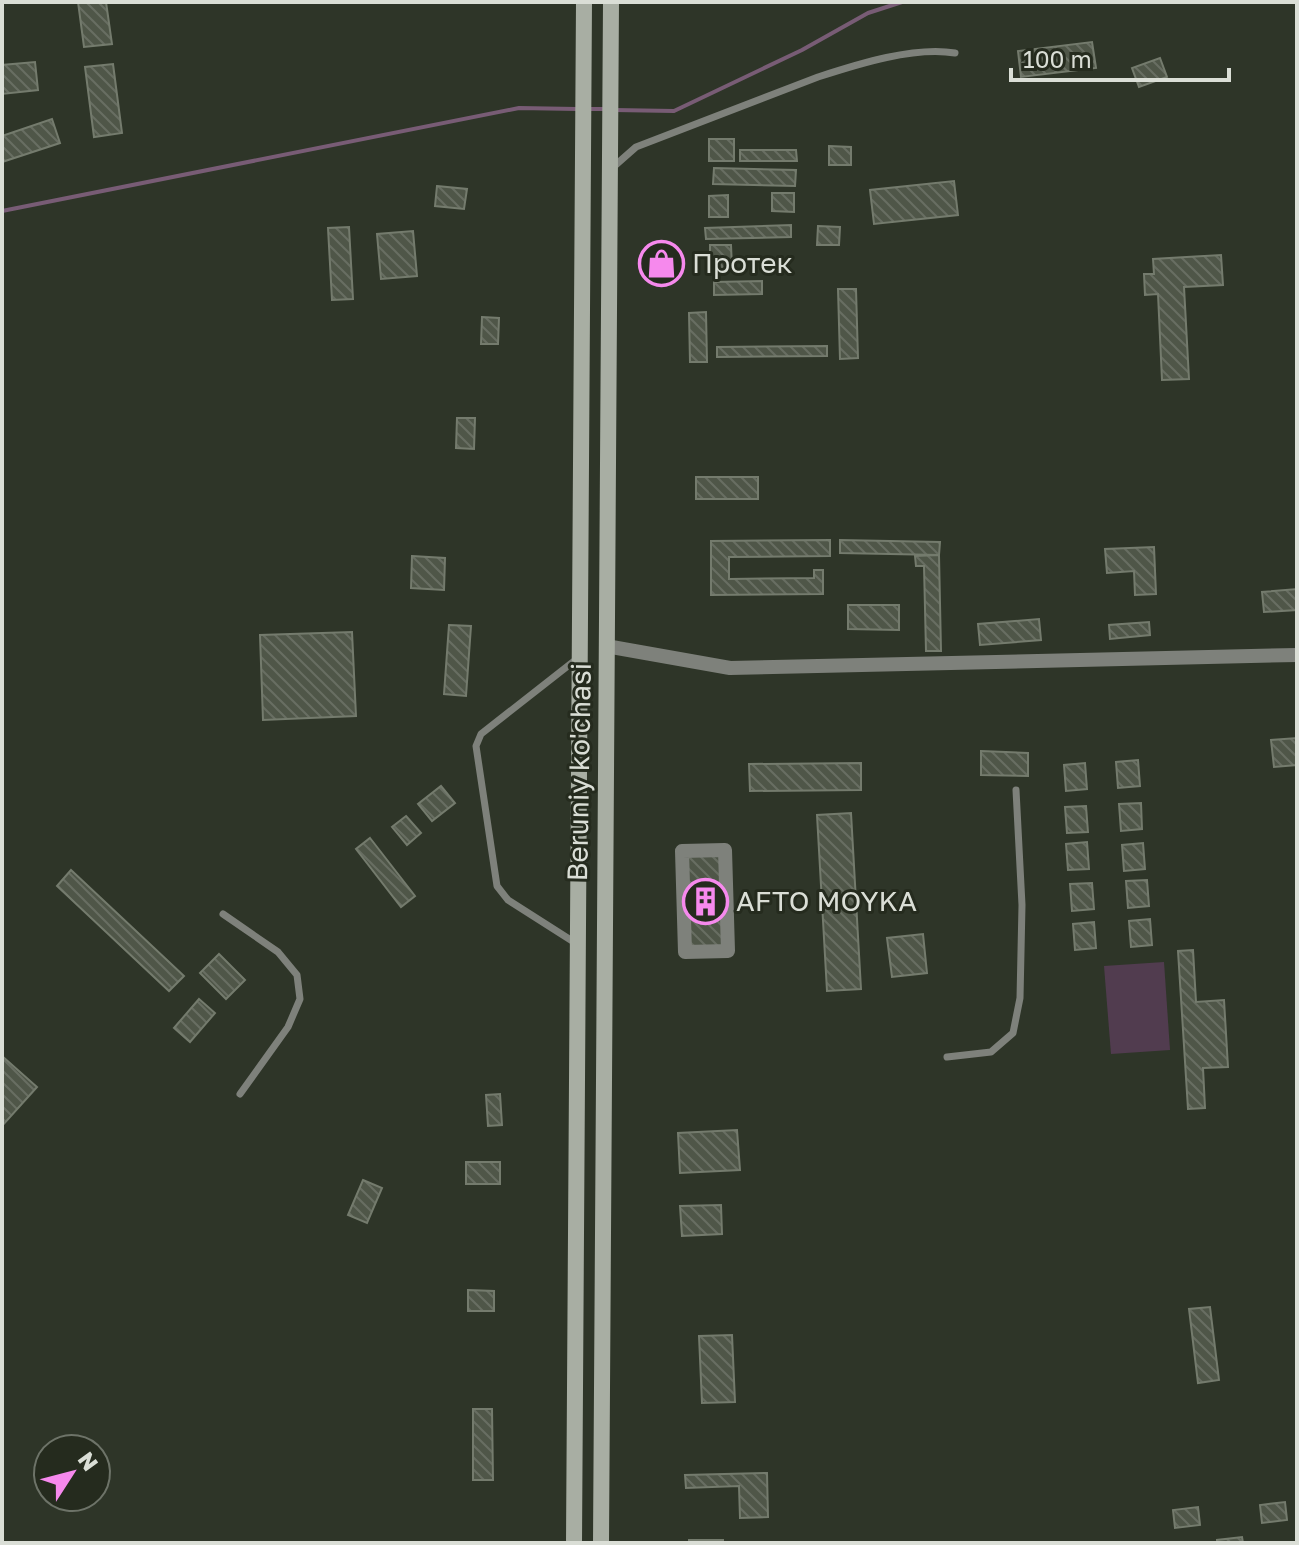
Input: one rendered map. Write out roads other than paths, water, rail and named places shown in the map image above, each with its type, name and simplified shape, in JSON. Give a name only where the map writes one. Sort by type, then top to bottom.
[{"type":"main road","name":"Beruniy ko'chasi","points":[[574,1543],[584,2]]},
{"type":"main road","name":"Beruniy ko'chasi","points":[[601,1543],[611,2]]},
{"type":"main road","points":[[581,324],[610,324]]},
{"type":"main road","points":[[576,995],[603,995]]},
{"type":"street","points":[[606,646],[730,668],[1297,655]]},
{"type":"street","points":[[725,850],[728,951],[685,952],[682,851],[725,850]]},
{"type":"lane","points":[[610,164],[636,147],[818,77],[935,50],[955,53]]},
{"type":"lane","points":[[577,944],[508,900],[497,886],[476,746],[481,734],[579,657]]},
{"type":"lane","points":[[947,1057],[991,1052],[1013,1033],[1020,998],[1022,905],[1016,790]]},
{"type":"lane","points":[[223,914],[278,952],[297,975],[300,999],[288,1027],[240,1094]]},
{"type":"waterway","points":[[614,110],[674,111],[802,50],[868,13],[902,2]]},
{"type":"waterway","points":[[2,211],[519,108],[577,109]]},
{"type":"waterway","points":[[586,109],[605,109]]},
{"type":"place","name":"Протек","points":[[661,263]]},
{"type":"place","name":"AFTO MOYKA","points":[[705,901]]}]
